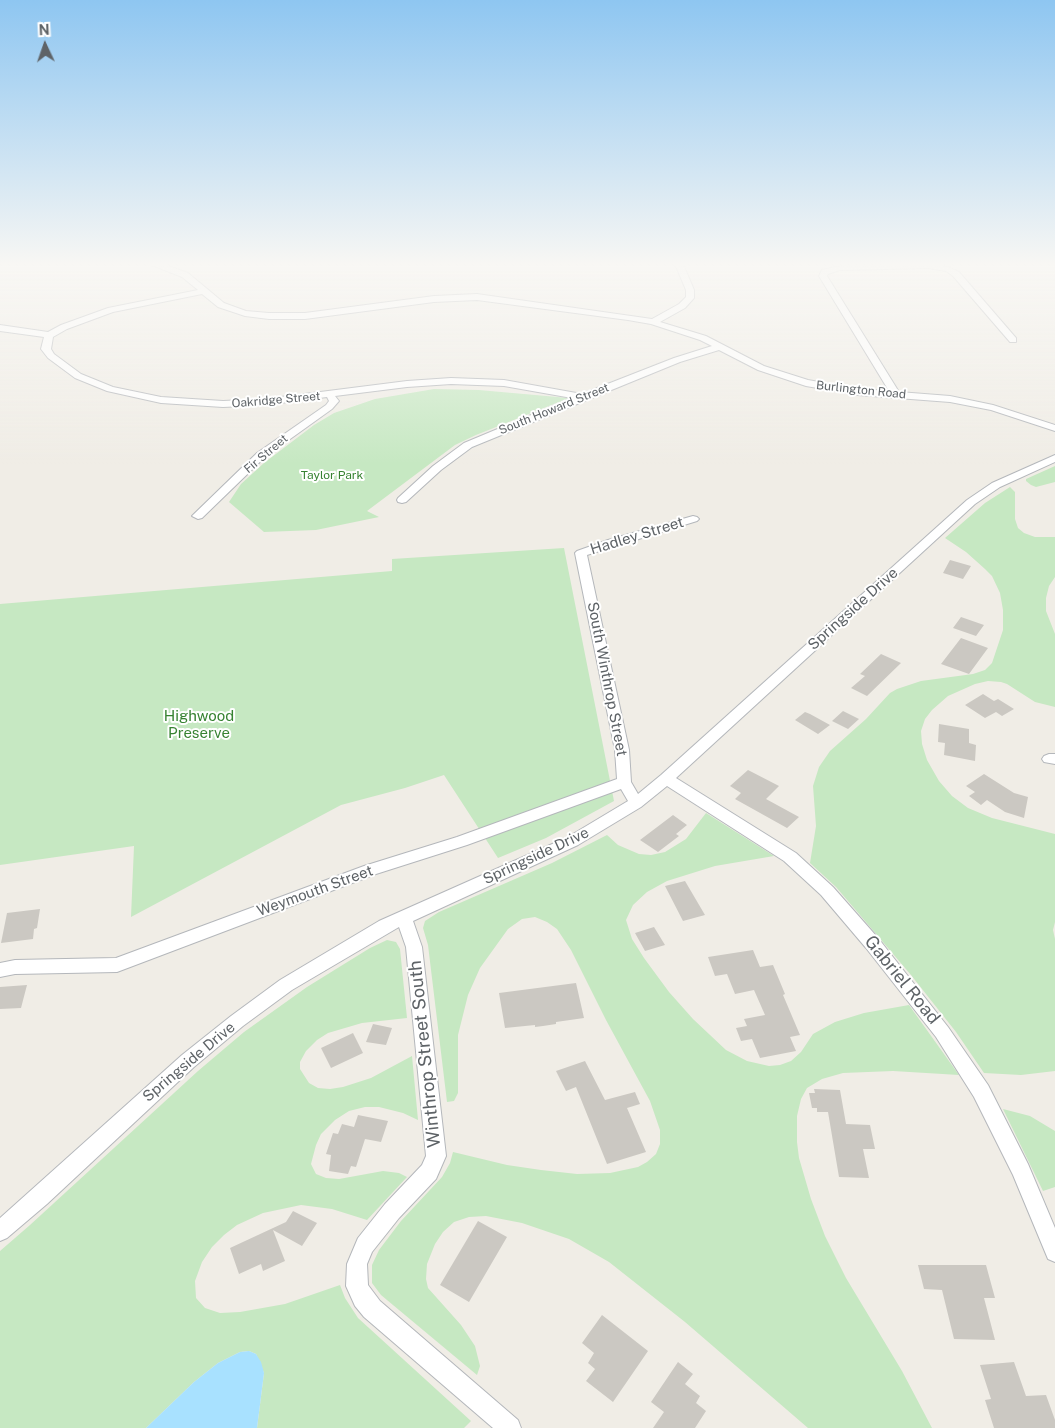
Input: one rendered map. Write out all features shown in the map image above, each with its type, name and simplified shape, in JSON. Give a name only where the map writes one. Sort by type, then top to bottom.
[{"type":"street","points":[[18,331],[49,335],[56,331]]},
{"type":"street","name":"Burlington Road","points":[[682,331],[721,346],[761,368],[791,379],[829,388],[929,397],[971,403],[1055,428]]},
{"type":"street","points":[[856,331],[895,394]]},
{"type":"street","points":[[1005,331],[1013,340]]},
{"type":"street","name":"Oakridge Street","points":[[49,335],[46,349],[61,365],[93,383],[132,395],[175,401],[223,404],[265,402],[427,382],[471,381],[504,383],[583,396]]},
{"type":"street","name":"South Howard Street","points":[[402,500],[437,468],[468,445],[583,396],[677,360],[721,346]]},
{"type":"street","name":"Fir Street","points":[[198,516],[261,455],[329,407],[334,401],[330,395]]},
{"type":"street","name":"Springside Drive","points":[[0,1231],[40,1197],[158,1086],[218,1036],[306,973],[403,917],[573,841],[636,803],[666,779],[966,506],[996,485],[1055,458]]},
{"type":"street","name":"Hadley Street","points":[[581,553],[693,519]]},
{"type":"street","name":"South Winthrop Street","points":[[581,553],[622,750],[624,782],[636,803]]},
{"type":"street","name":"Gabriel Road","points":[[666,779],[790,857],[827,891],[872,943],[942,1032],[982,1091],[1018,1164],[1055,1252]]},
{"type":"street","name":"Weymouth Street","points":[[0,970],[15,967],[117,966],[370,870],[462,841],[624,782]]},
{"type":"street","name":"Winthrop Street South","points":[[403,917],[411,934],[414,947],[436,1156],[429,1172],[392,1211],[365,1245],[357,1264],[357,1286],[363,1298],[372,1309],[510,1428]]},
{"type":"green space","name":"Taylor Park","points":[[434,389],[479,390],[569,398],[455,445],[367,511],[379,517],[316,530],[264,532],[229,502],[241,484],[264,463],[314,425],[334,413],[375,399]]},
{"type":"green space","points":[[1055,466],[1055,482],[1036,487],[1026,481],[1026,479]]},
{"type":"green space","points":[[1010,487],[1015,492],[1015,519],[1018,528],[1024,533],[1035,537],[1055,537],[1055,577],[1049,586],[1046,598],[1046,611],[1055,634],[1055,707],[1035,702],[1007,684],[988,681],[975,684],[948,696],[925,719],[921,731],[922,744],[927,760],[939,781],[952,796],[968,808],[992,818],[1055,834],[1055,922],[1053,930],[1055,939],[1055,1071],[1021,1075],[984,1073],[956,1032],[911,975],[836,887],[810,863],[816,826],[813,786],[819,767],[830,751],[866,719],[890,693],[897,689],[921,681],[973,674],[985,670],[992,663],[1003,630],[1003,610],[1000,593],[992,576],[985,569],[966,552],[945,538],[985,503]]},
{"type":"green space","name":"Highwood Preserve","points":[[564,548],[614,801],[546,838],[498,858],[444,775],[405,788],[341,805],[131,917],[134,846],[0,865],[0,604],[392,571],[392,559]]},
{"type":"green space","points":[[706,813],[774,856],[715,866],[667,881],[647,892],[633,905],[626,920],[632,939],[644,958],[669,992],[693,1019],[726,1050],[747,1061],[769,1066],[791,1061],[801,1052],[813,1034],[835,1022],[864,1013],[909,1005],[959,1075],[893,1071],[843,1073],[822,1079],[807,1088],[801,1099],[797,1116],[799,1158],[811,1199],[825,1236],[846,1278],[902,1371],[932,1428],[808,1428],[685,1322],[609,1262],[569,1239],[522,1223],[486,1216],[469,1217],[454,1222],[443,1232],[435,1244],[427,1264],[426,1279],[428,1288],[461,1325],[475,1346],[480,1366],[477,1375],[381,1295],[372,1283],[372,1265],[379,1250],[401,1221],[442,1177],[450,1163],[453,1152],[507,1165],[541,1170],[577,1174],[610,1173],[638,1167],[647,1162],[656,1154],[660,1144],[660,1130],[650,1101],[571,950],[557,929],[535,917],[522,919],[508,929],[480,968],[468,995],[458,1035],[458,1093],[454,1101],[447,1102],[428,945],[423,928],[425,921],[439,912],[552,863],[607,835],[618,845],[639,854],[651,855],[665,852],[686,839]]},
{"type":"green space","points":[[387,940],[396,942],[400,949],[407,1018],[362,1023],[328,1033],[317,1040],[306,1051],[300,1062],[300,1069],[309,1083],[318,1088],[330,1089],[371,1078],[412,1056],[418,1120],[403,1113],[379,1107],[365,1107],[349,1111],[335,1120],[321,1134],[311,1164],[316,1174],[326,1178],[339,1179],[383,1171],[399,1173],[407,1177],[367,1220],[332,1209],[301,1205],[263,1213],[237,1225],[212,1247],[202,1262],[195,1281],[196,1298],[205,1308],[220,1313],[240,1312],[285,1304],[340,1285],[345,1298],[358,1318],[471,1421],[464,1428],[257,1428],[264,1373],[256,1354],[249,1351],[240,1352],[218,1363],[194,1382],[146,1428],[0,1428],[0,1251],[198,1071],[244,1032],[307,987],[370,948]]},
{"type":"green space","points":[[1003,1109],[1030,1116],[1055,1131],[1055,1187],[1043,1191]]},
{"type":"water","points":[[249,1351],[256,1354],[261,1362],[264,1373],[257,1428],[146,1428],[194,1382],[218,1363],[240,1352]]},
{"type":"building","points":[[950,560],[971,566],[963,579],[943,573]]},
{"type":"building","points":[[961,617],[984,625],[976,636],[953,628]]},
{"type":"building","points":[[961,638],[988,648],[969,674],[941,664]]},
{"type":"building","points":[[881,654],[901,663],[867,696],[851,688],[865,676],[860,674]]},
{"type":"building","points":[[983,694],[994,701],[998,699],[1014,709],[1002,716],[996,712],[985,718],[965,705]]},
{"type":"building","points":[[843,711],[859,719],[848,729],[832,721]]},
{"type":"building","points":[[805,712],[830,725],[818,734],[795,720]]},
{"type":"building","points":[[939,724],[969,729],[969,743],[976,745],[975,761],[944,755],[945,743],[938,742]]},
{"type":"building","points":[[748,770],[779,786],[766,799],[799,817],[787,828],[735,799],[741,793],[730,786]]},
{"type":"building","points":[[984,774],[1014,793],[1028,797],[1024,818],[1005,812],[987,800],[981,805],[969,796],[975,792],[966,786]]},
{"type":"building","points":[[673,815],[687,825],[676,834],[679,836],[658,852],[640,840]]},
{"type":"building","points":[[685,881],[705,915],[683,921],[665,886]]},
{"type":"building","points":[[40,909],[33,939],[1,943],[7,913]]},
{"type":"building","points":[[654,927],[665,945],[645,951],[635,933]]},
{"type":"building","points":[[753,950],[760,967],[773,965],[800,1035],[790,1037],[796,1051],[760,1058],[752,1039],[741,1041],[736,1028],[747,1026],[744,1019],[765,1015],[754,990],[735,994],[727,974],[715,976],[708,957]]},
{"type":"building","points":[[576,983],[584,1018],[543,1026],[505,1028],[499,993]]},
{"type":"building","points":[[27,985],[21,1008],[0,1009],[0,987]]},
{"type":"building","points":[[373,1024],[392,1028],[386,1045],[366,1042]]},
{"type":"building","points":[[353,1033],[363,1053],[331,1068],[321,1048]]},
{"type":"building","points":[[585,1061],[605,1100],[635,1092],[640,1104],[627,1108],[646,1152],[607,1164],[576,1087],[566,1091],[556,1071]]},
{"type":"building","points":[[814,1089],[840,1090],[846,1124],[870,1125],[875,1149],[863,1149],[869,1178],[839,1177],[828,1112],[817,1112],[817,1108],[812,1108],[809,1093],[815,1093]]},
{"type":"building","points":[[358,1115],[388,1121],[381,1142],[365,1139],[356,1167],[351,1166],[348,1174],[329,1171],[331,1155],[326,1154],[333,1133],[338,1134],[342,1124],[354,1127]]},
{"type":"building","points":[[293,1211],[317,1223],[302,1246],[273,1230],[285,1261],[263,1271],[261,1264],[239,1274],[230,1248],[286,1222]]},
{"type":"building","points":[[478,1221],[507,1237],[469,1302],[440,1285]]},
{"type":"building","points":[[918,1265],[986,1265],[995,1298],[984,1298],[995,1340],[954,1339],[942,1290],[924,1289]]},
{"type":"building","points":[[602,1315],[648,1351],[613,1402],[586,1381],[595,1369],[588,1363],[594,1353],[582,1343]]},
{"type":"building","points":[[678,1362],[693,1374],[685,1384],[700,1396],[696,1403],[706,1411],[695,1428],[653,1428],[664,1412],[651,1402]]},
{"type":"building","points":[[1014,1362],[1026,1396],[1046,1395],[1055,1420],[1055,1428],[994,1428],[985,1400],[991,1399],[980,1365]]}]
